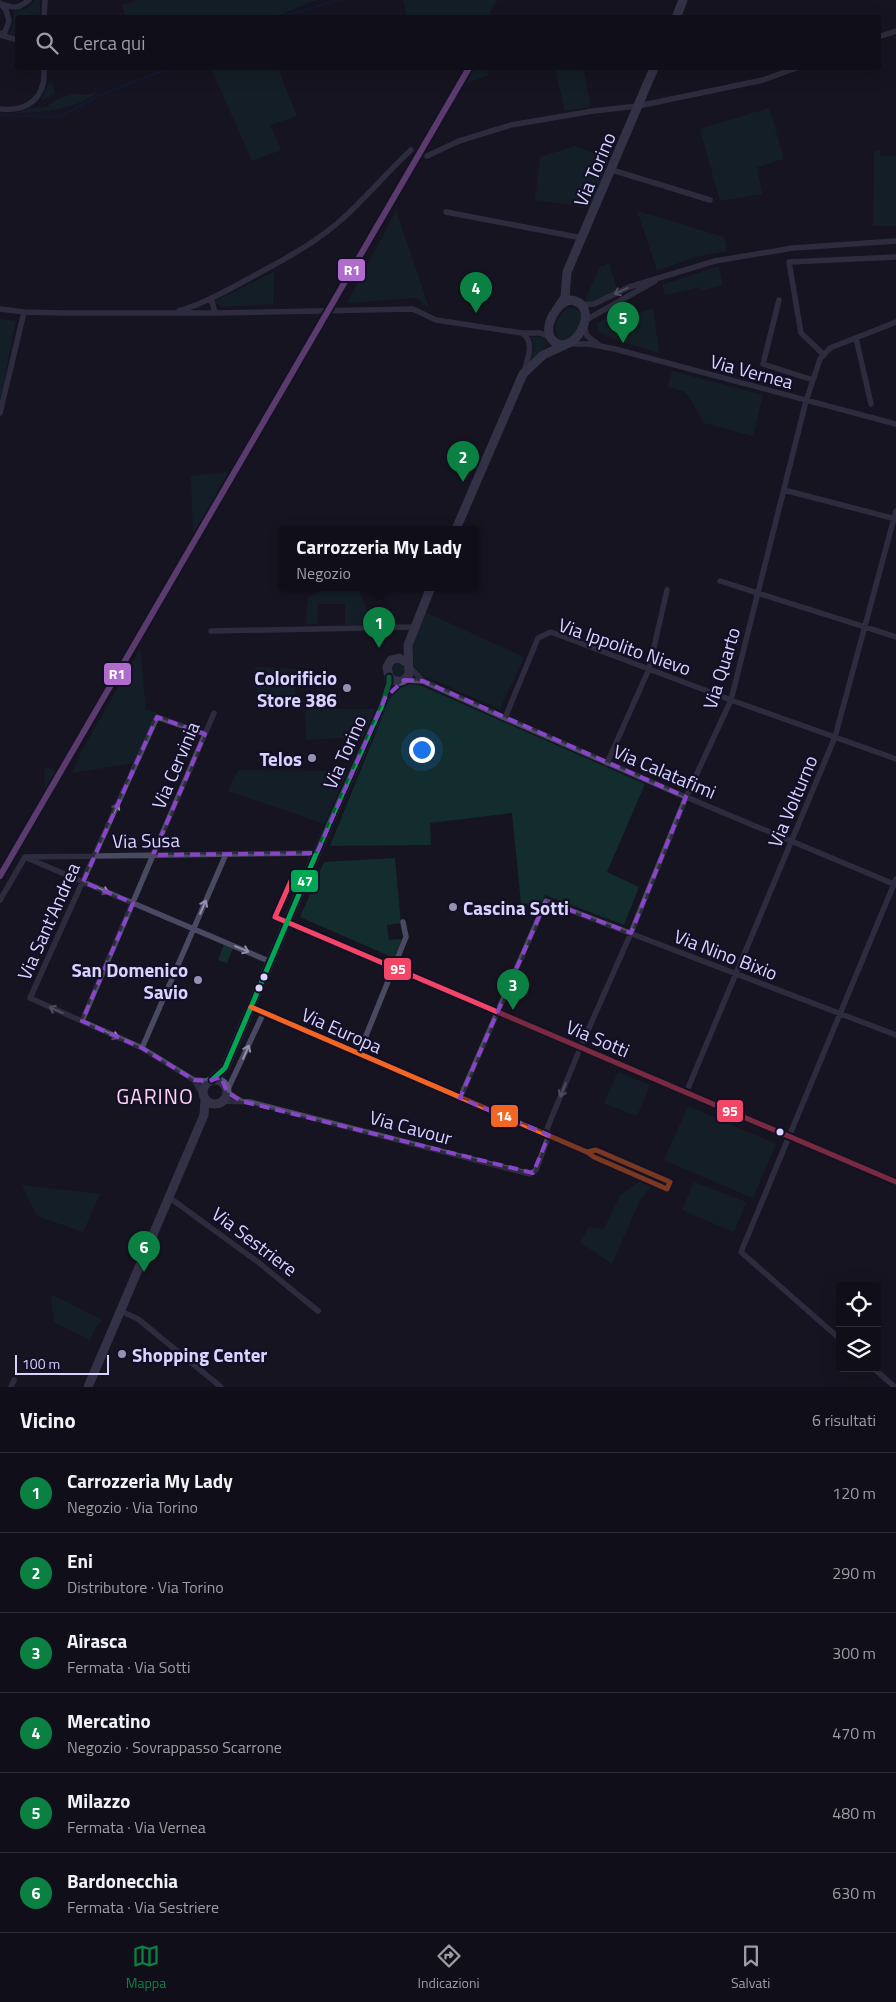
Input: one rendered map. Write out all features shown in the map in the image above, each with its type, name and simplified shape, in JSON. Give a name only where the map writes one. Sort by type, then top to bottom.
[{"type":"main road","points":[[677,15],[683,0]]},
{"type":"main road","name":"Via Torino","points":[[559,306],[565,297],[567,272],[653,70]]},
{"type":"main road","points":[[457,526],[523,374],[543,355],[576,339],[585,323],[585,311],[567,284]]},
{"type":"main road","points":[[567,345],[558,344],[551,338],[548,328],[559,306],[567,301],[579,303]]},
{"type":"main road","points":[[543,355],[551,338]]},
{"type":"main road","name":"Via Torino","points":[[317,853],[385,698],[390,677],[387,666],[402,654],[408,645],[429,591]]},
{"type":"main road","name":"Via Torino","points":[[385,698],[409,674],[408,645]]},
{"type":"main road","points":[[395,658],[402,659],[409,665]]},
{"type":"main road","points":[[390,677],[402,681]]},
{"type":"main road","points":[[88,1387],[204,1115],[204,1086],[224,1068],[317,853]]},
{"type":"main road","points":[[204,1115],[224,1095],[224,1068]]},
{"type":"main road","points":[[210,1081],[221,1082],[224,1095]]},
{"type":"main road","points":[[204,1098],[209,1103],[224,1095]]},
{"type":"street","points":[[1,3],[12,9],[21,7],[29,0]]},
{"type":"street","points":[[44,15],[45,0]]},
{"type":"street","points":[[0,35],[5,32],[9,21],[6,10],[1,3]]},
{"type":"street","points":[[881,36],[896,31]]},
{"type":"street","points":[[0,35],[15,39]]},
{"type":"street","points":[[0,109],[21,109],[37,97],[44,79],[44,70]]},
{"type":"street","points":[[427,156],[459,141],[511,125],[593,111],[638,106],[763,80],[790,70]]},
{"type":"street","points":[[172,313],[211,298],[288,257],[325,232],[365,197],[411,150]]},
{"type":"street","points":[[612,170],[710,200]]},
{"type":"street","points":[[446,212],[582,238]]},
{"type":"street","points":[[579,303],[594,304],[629,287],[715,261],[754,253],[832,244],[896,240]]},
{"type":"street","points":[[896,257],[789,262],[801,333],[824,355],[830,348],[896,322]]},
{"type":"street","points":[[601,346],[587,336],[585,323],[661,278]]},
{"type":"street","points":[[211,298],[217,313]]},
{"type":"street","points":[[779,300],[763,364],[813,380]]},
{"type":"street","points":[[0,309],[24,312],[217,313],[400,308],[414,309],[436,320],[531,332],[551,338]]},
{"type":"street","points":[[0,413],[24,312]]},
{"type":"street","points":[[531,332],[550,323]]},
{"type":"street","points":[[522,332],[528,339],[530,349],[523,374]]},
{"type":"street","points":[[856,338],[871,404]]},
{"type":"street","name":"Via Vernea","points":[[567,345],[578,343],[601,346],[896,424]]},
{"type":"street","name":"Via Quarto","points":[[549,1135],[547,1129],[580,1046],[631,933],[686,797],[731,700],[806,401],[820,359],[824,355]]},
{"type":"street","points":[[784,490],[895,519]]},
{"type":"street","name":"Via Volturno","points":[[686,1093],[835,737],[896,511]]},
{"type":"street","points":[[720,581],[896,637]]},
{"type":"street","points":[[607,763],[649,669],[667,590]]},
{"type":"street","points":[[210,631],[414,627]]},
{"type":"street","name":"Via Ippolito Nievo","points":[[505,718],[538,638],[551,632],[731,700],[896,759]]},
{"type":"street","name":"Via Calatafimi","points":[[409,665],[423,680],[505,718],[792,842],[895,883]]},
{"type":"street","name":"Via Calatafimi","points":[[402,681],[423,680]]},
{"type":"street","name":"Via Cervinia","points":[[82,1022],[214,713]]},
{"type":"street","name":"Via Sant'Andrea","points":[[194,1080],[142,1048],[30,998],[157,717],[205,734]]},
{"type":"street","name":"Via Susa","points":[[25,857],[317,853]]},
{"type":"street","points":[[142,1048],[226,854]]},
{"type":"street","points":[[0,900],[25,857],[271,962]]},
{"type":"street","points":[[287,922],[275,917],[294,874]]},
{"type":"street","points":[[836,1335],[741,1252],[895,883]]},
{"type":"street","name":"Via Nino Bixio","points":[[498,1012],[546,901],[896,1035]]},
{"type":"street","name":"Via Sotti","points":[[287,922],[896,1182]]},
{"type":"street","points":[[359,1053],[406,937],[403,922]]},
{"type":"street","name":"Via Europa","points":[[251,1007],[549,1135],[668,1189],[670,1182],[596,1150],[587,1152]]},
{"type":"street","points":[[224,1095],[264,1012]]},
{"type":"street","points":[[460,1098],[498,1012]]},
{"type":"street","points":[[194,1080],[210,1081]]},
{"type":"street","points":[[194,1080],[204,1098]]},
{"type":"street","name":"Via Cavour","points":[[224,1095],[241,1101],[388,1136],[530,1174],[536,1170],[549,1135]]},
{"type":"street","name":"Via Sestriere","points":[[170,1198],[258,1262],[318,1311]]},
{"type":"street","points":[[121,1311],[138,1319],[221,1387]]},
{"type":"street","points":[[877,1372],[894,1387]]},
{"type":"street","points":[[11,1387],[14,1380]]},
{"type":"highlighted area","points":[[404,680],[423,681],[686,797],[631,933],[546,901],[460,1098],[549,1135],[533,1173],[241,1101],[227,1092],[221,1077],[209,1081],[194,1080],[142,1048],[82,1021],[133,903],[83,882],[157,717],[205,734],[153,855],[317,853],[385,698]]},
{"type":"green space","points":[[36,0],[40,0],[40,15],[15,15],[15,36],[11,35],[14,11],[26,9]]},
{"type":"green space","points":[[140,0],[316,0],[279,15],[124,15],[122,5]]},
{"type":"green space","points":[[403,0],[497,0],[488,15],[406,15]]},
{"type":"green space","points":[[212,70],[279,70],[297,116],[270,125],[281,150],[252,161]]},
{"type":"green space","points":[[473,70],[487,70],[489,75],[465,84]]},
{"type":"green space","points":[[555,70],[583,70],[591,107],[565,111]]},
{"type":"green space","points":[[52,82],[55,93],[41,101],[47,85]]},
{"type":"green space","points":[[98,92],[68,107],[48,111],[16,113],[30,108],[47,107],[57,99],[73,94],[87,95]]},
{"type":"green space","points":[[769,108],[784,159],[757,167],[762,194],[720,201],[700,129]]},
{"type":"green space","points":[[575,146],[609,160],[591,208],[535,200],[540,157]]},
{"type":"green space","points":[[880,150],[880,156],[896,156],[896,226],[873,226],[874,151]]},
{"type":"green space","points":[[396,211],[429,307],[416,298],[347,303]]},
{"type":"green space","points":[[637,211],[724,237],[727,251],[695,257],[657,271]]},
{"type":"green space","points":[[609,262],[617,289],[598,300],[584,302],[600,266],[605,266]]},
{"type":"green space","points":[[719,266],[722,285],[701,291],[700,287],[665,295],[662,285]]},
{"type":"green space","points":[[274,272],[273,304],[222,307],[214,302]]},
{"type":"green space","points":[[623,305],[626,315],[653,309],[659,353],[616,340],[598,331],[597,324]]},
{"type":"green space","points":[[570,308],[578,310],[582,317],[575,334],[566,340],[560,340],[556,331],[557,322],[562,313]]},
{"type":"green space","points":[[0,319],[16,321],[0,400]]},
{"type":"green space","points":[[531,337],[541,337],[548,342],[541,353],[530,360],[534,348]]},
{"type":"green space","points":[[672,371],[763,395],[753,436],[704,423],[687,394],[668,387]]},
{"type":"green space","points":[[231,471],[193,534],[191,476]]},
{"type":"green space","points":[[320,591],[360,591],[367,610],[367,624],[345,625],[345,604],[318,604],[317,624],[306,624],[308,598]]},
{"type":"green space","points":[[425,612],[524,657],[500,709],[422,675],[416,668],[412,653],[413,645]]},
{"type":"green space","points":[[140,649],[146,710],[156,712],[133,763],[72,773],[80,754]]},
{"type":"green space","points":[[396,663],[402,663],[406,670],[402,677],[396,677],[392,673],[392,667]]},
{"type":"green space","points":[[255,667],[296,669],[295,707],[259,706]]},
{"type":"green space","points":[[410,684],[422,686],[645,784],[607,872],[639,887],[624,925],[545,895],[542,902],[521,904],[512,813],[430,823],[431,845],[330,846],[390,698],[401,688]]},
{"type":"green space","points":[[305,709],[375,709],[364,737],[306,740]]},
{"type":"green space","points":[[44,767],[59,771],[41,801],[45,786]]},
{"type":"green space","points":[[238,770],[349,771],[325,824],[228,791]]},
{"type":"green space","points":[[395,858],[401,923],[387,925],[389,940],[402,939],[394,958],[300,917],[324,862]]},
{"type":"green space","points":[[224,944],[233,948],[227,963],[218,960]]},
{"type":"green space","points":[[618,1072],[650,1085],[637,1116],[604,1103]]},
{"type":"green space","points":[[688,1106],[776,1144],[753,1198],[664,1160]]},
{"type":"green space","points":[[640,1181],[652,1186],[640,1200],[612,1264],[580,1242],[589,1227],[604,1229],[620,1195]]},
{"type":"green space","points":[[694,1182],[746,1202],[734,1232],[682,1210]]},
{"type":"green space","points":[[22,1185],[100,1194],[83,1232],[37,1216]]},
{"type":"green space","points":[[53,1295],[102,1320],[96,1327],[90,1340],[54,1322],[51,1300]]},
{"type":"waterway","points":[[288,15],[338,0]]},
{"type":"waterway","points":[[0,115],[52,117],[63,115],[100,95],[165,70]]},
{"type":"transit line","name":"R1","points":[[0,876],[468,70]]},
{"type":"transit line","name":"47","points":[[212,1080],[225,1068],[331,819],[382,705],[389,677]]},
{"type":"transit line","name":"95","points":[[294,874],[275,917],[896,1182]]},
{"type":"transit line","name":"14","points":[[251,1007],[587,1152],[594,1157],[667,1189],[670,1182],[596,1150],[587,1152]]},
{"type":"place","name":"Mercatino","points":[[476,313]]},
{"type":"place","name":"Milazzo","points":[[623,343]]},
{"type":"place","name":"Eni","points":[[463,482]]},
{"type":"place","name":"Carrozzeria My Lady","points":[[379,648]]},
{"type":"place","name":"Colorificio Store 386","points":[[347,688]]},
{"type":"place","name":"Telos","points":[[312,758]]},
{"type":"place","name":"Cascina Sotti","points":[[453,907]]},
{"type":"place","name":"San Domenico Savio","points":[[198,980]]},
{"type":"place","name":"Airasca","points":[[513,1010]]},
{"type":"place","name":"Bardonecchia","points":[[144,1272]]},
{"type":"place","name":"Shopping Center","points":[[122,1354]]},
{"type":"district","name":"GARINO","points":[[155,1096]]}]
